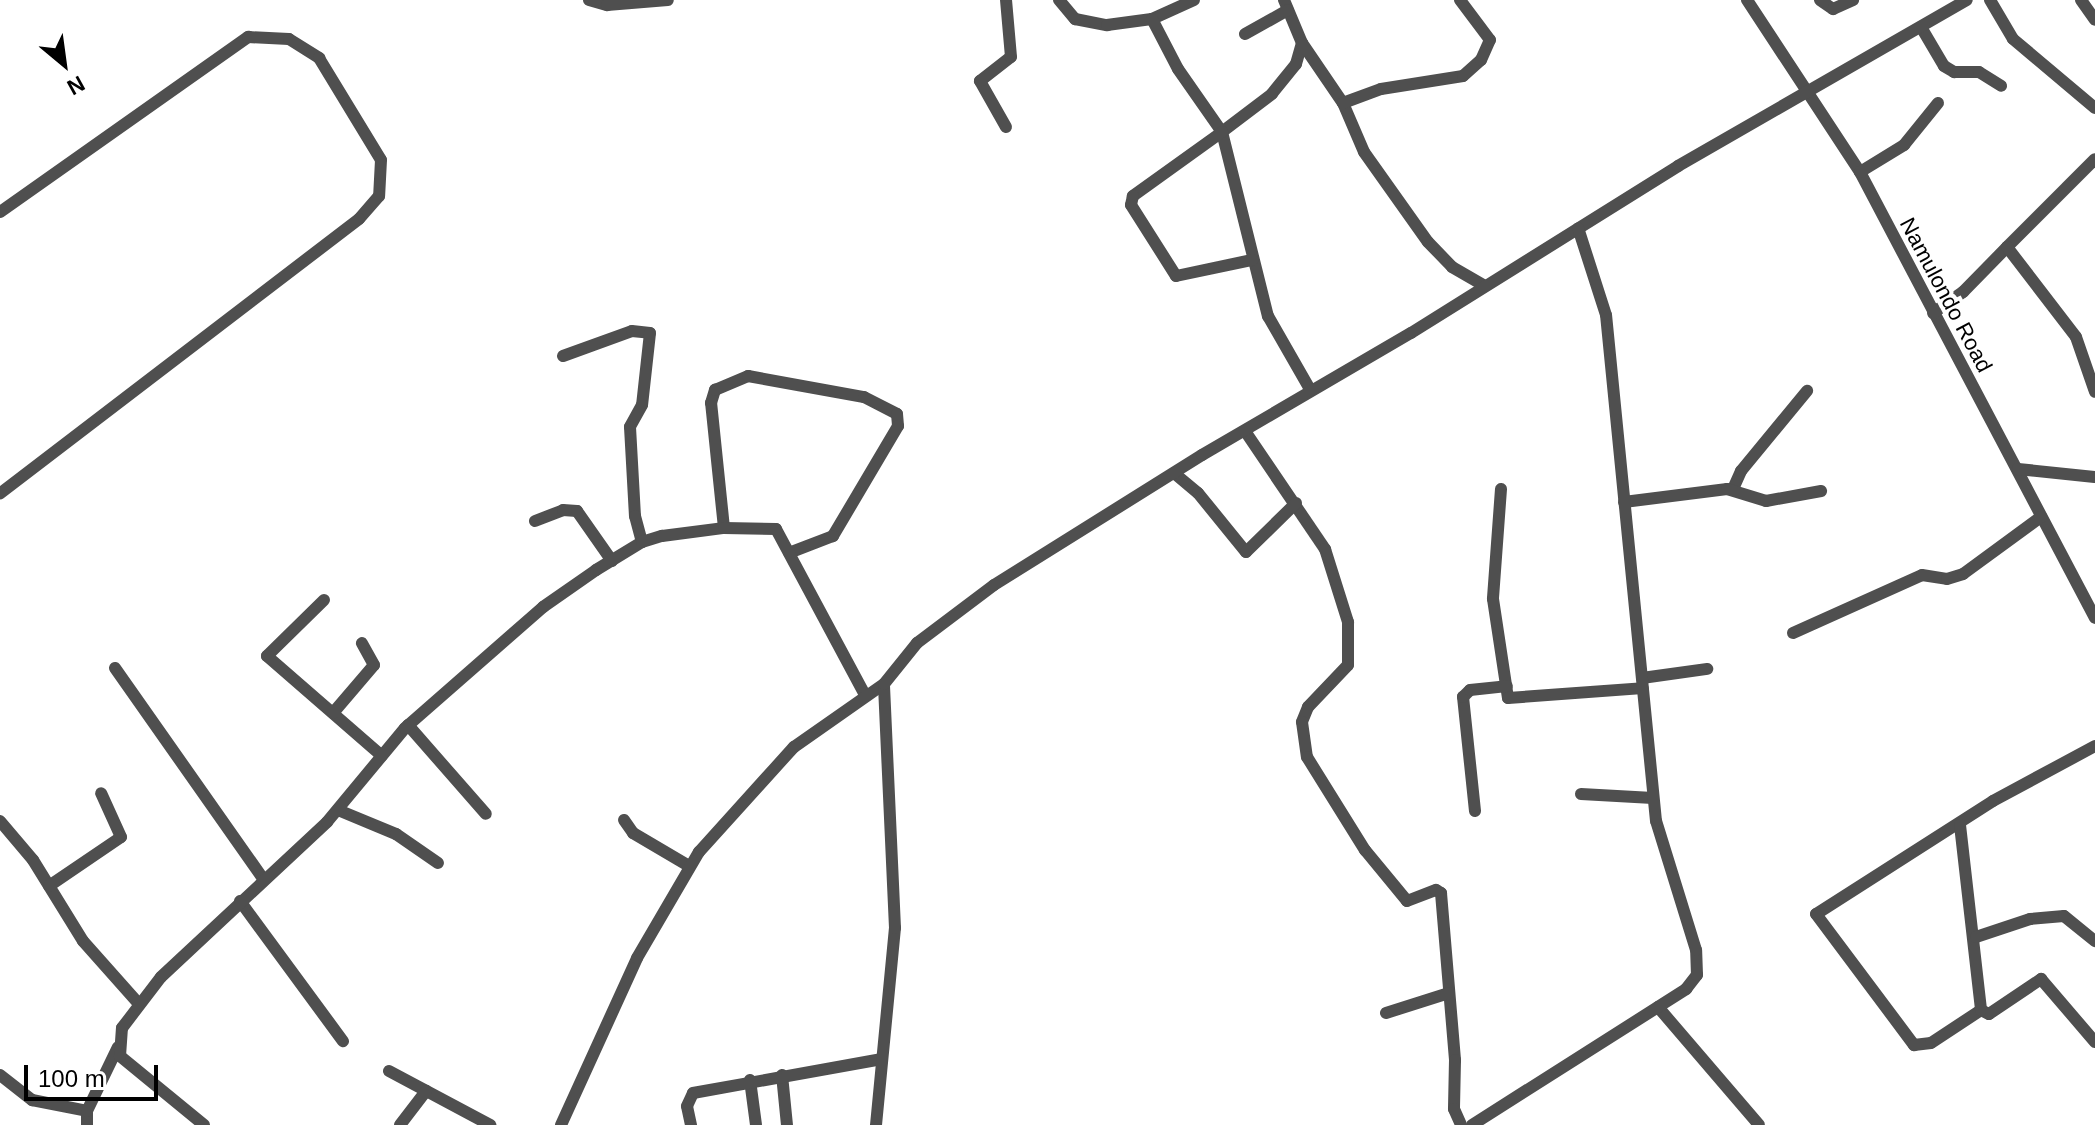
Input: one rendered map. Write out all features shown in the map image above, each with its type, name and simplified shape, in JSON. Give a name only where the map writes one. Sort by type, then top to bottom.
[{"type":"street","points":[[589,0],[607,5],[668,0]]},
{"type":"street","points":[[1006,0],[1011,57],[980,81],[1006,127]]},
{"type":"street","points":[[1059,0],[1085,23],[1152,19],[1194,0]]},
{"type":"street","points":[[1343,103],[1381,89],[1463,76],[1481,60],[1490,40],[1460,0]]},
{"type":"street","name":"Namulondo Road","points":[[1747,0],[1811,90],[1860,172],[2041,517],[2091,600],[2095,618]]},
{"type":"street","points":[[1820,0],[1833,9],[1853,0]]},
{"type":"street","points":[[561,1125],[631,972],[689,866],[744,797],[794,747],[884,684],[896,665],[940,623],[1174,473],[1578,228],[1967,0]]},
{"type":"street","points":[[1990,0],[2013,39],[2095,108]]},
{"type":"street","points":[[2081,0],[2095,20]]},
{"type":"street","points":[[1245,34],[1286,5],[1302,43],[1343,103],[1364,152],[1428,242],[1452,267],[1485,286]]},
{"type":"street","points":[[1152,19],[1178,69],[1222,132],[1268,316],[1311,391]]},
{"type":"street","points":[[1921,27],[1944,66],[1954,72],[1979,72],[2001,86]]},
{"type":"street","points":[[0,212],[248,37],[289,39],[319,58],[381,160],[379,196],[359,219],[0,493]]},
{"type":"street","points":[[1252,260],[1176,276],[1131,205],[1133,196],[1222,132],[1287,78],[1302,43]]},
{"type":"street","points":[[1860,172],[1904,145],[1938,103]]},
{"type":"street","points":[[1933,313],[1963,292],[2095,159]]},
{"type":"street","points":[[1472,1125],[1693,984],[1698,964],[1653,798],[1606,315],[1578,228]]},
{"type":"street","points":[[2007,247],[2076,337],[2095,392]]},
{"type":"street","points":[[563,356],[632,331],[650,333],[642,405],[630,427],[635,516],[642,542]]},
{"type":"street","points":[[724,528],[711,403],[715,390],[748,376],[864,397],[897,414],[898,426],[833,536],[789,553]]},
{"type":"street","points":[[1733,489],[1741,471],[1807,391]]},
{"type":"street","points":[[1245,431],[1296,503],[1332,567],[1348,622],[1348,665],[1308,707],[1300,730],[1303,747],[1365,850],[1407,901],[1440,890],[1456,1084],[1453,1103],[1461,1125]]},
{"type":"street","points":[[2018,469],[2095,477]]},
{"type":"street","points":[[1174,473],[1198,493],[1246,552],[1296,503]]},
{"type":"street","points":[[1501,489],[1493,599],[1507,686],[1513,699],[1642,683],[1707,669]]},
{"type":"street","points":[[1624,502],[1733,489],[1766,501],[1821,491]]},
{"type":"street","points":[[535,521],[563,510],[577,511],[612,561]]},
{"type":"street","points":[[1793,633],[1922,575],[1947,579],[1963,574],[2041,517]]},
{"type":"street","points":[[87,1125],[87,1111],[118,1047],[122,1028],[139,1004],[240,901],[338,810],[408,725],[543,607],[642,542],[724,528],[767,525],[782,535],[865,695]]},
{"type":"street","points":[[324,600],[267,656],[382,756]]},
{"type":"street","points":[[333,713],[374,665],[362,643]]},
{"type":"street","points":[[115,668],[264,880]]},
{"type":"street","points":[[876,1125],[895,928],[884,684]]},
{"type":"street","points":[[1475,811],[1463,697],[1470,690],[1507,686]]},
{"type":"street","points":[[408,725],[486,814]]},
{"type":"street","points":[[1981,1010],[1931,1043],[1914,1045],[1816,914],[2095,746]]},
{"type":"street","points":[[49,886],[121,837],[101,793]]},
{"type":"street","points":[[1581,794],[1653,798]]},
{"type":"street","points":[[338,810],[396,834],[438,863]]},
{"type":"street","points":[[624,820],[633,833],[689,866]]},
{"type":"street","points":[[0,821],[49,886],[83,941],[139,1004]]},
{"type":"street","points":[[1960,825],[1976,937],[1981,1010]]},
{"type":"street","points":[[240,901],[343,1041]]},
{"type":"street","points":[[1976,937],[2030,919],[2064,916],[2095,941]]},
{"type":"street","points":[[1981,1010],[1989,1014],[2041,979],[2095,1042]]},
{"type":"street","points":[[1386,1013],[1449,993]]},
{"type":"street","points":[[1658,1007],[1759,1125]]},
{"type":"street","points":[[118,1047],[127,1064],[204,1125]]},
{"type":"street","points":[[691,1125],[687,1106],[693,1093],[750,1080],[882,1059]]},
{"type":"street","points":[[389,1071],[490,1125]]},
{"type":"street","points":[[0,1075],[32,1100],[87,1111]]},
{"type":"street","points":[[782,1075],[787,1125]]},
{"type":"street","points":[[750,1080],[756,1125]]},
{"type":"street","points":[[400,1125],[426,1091]]}]
